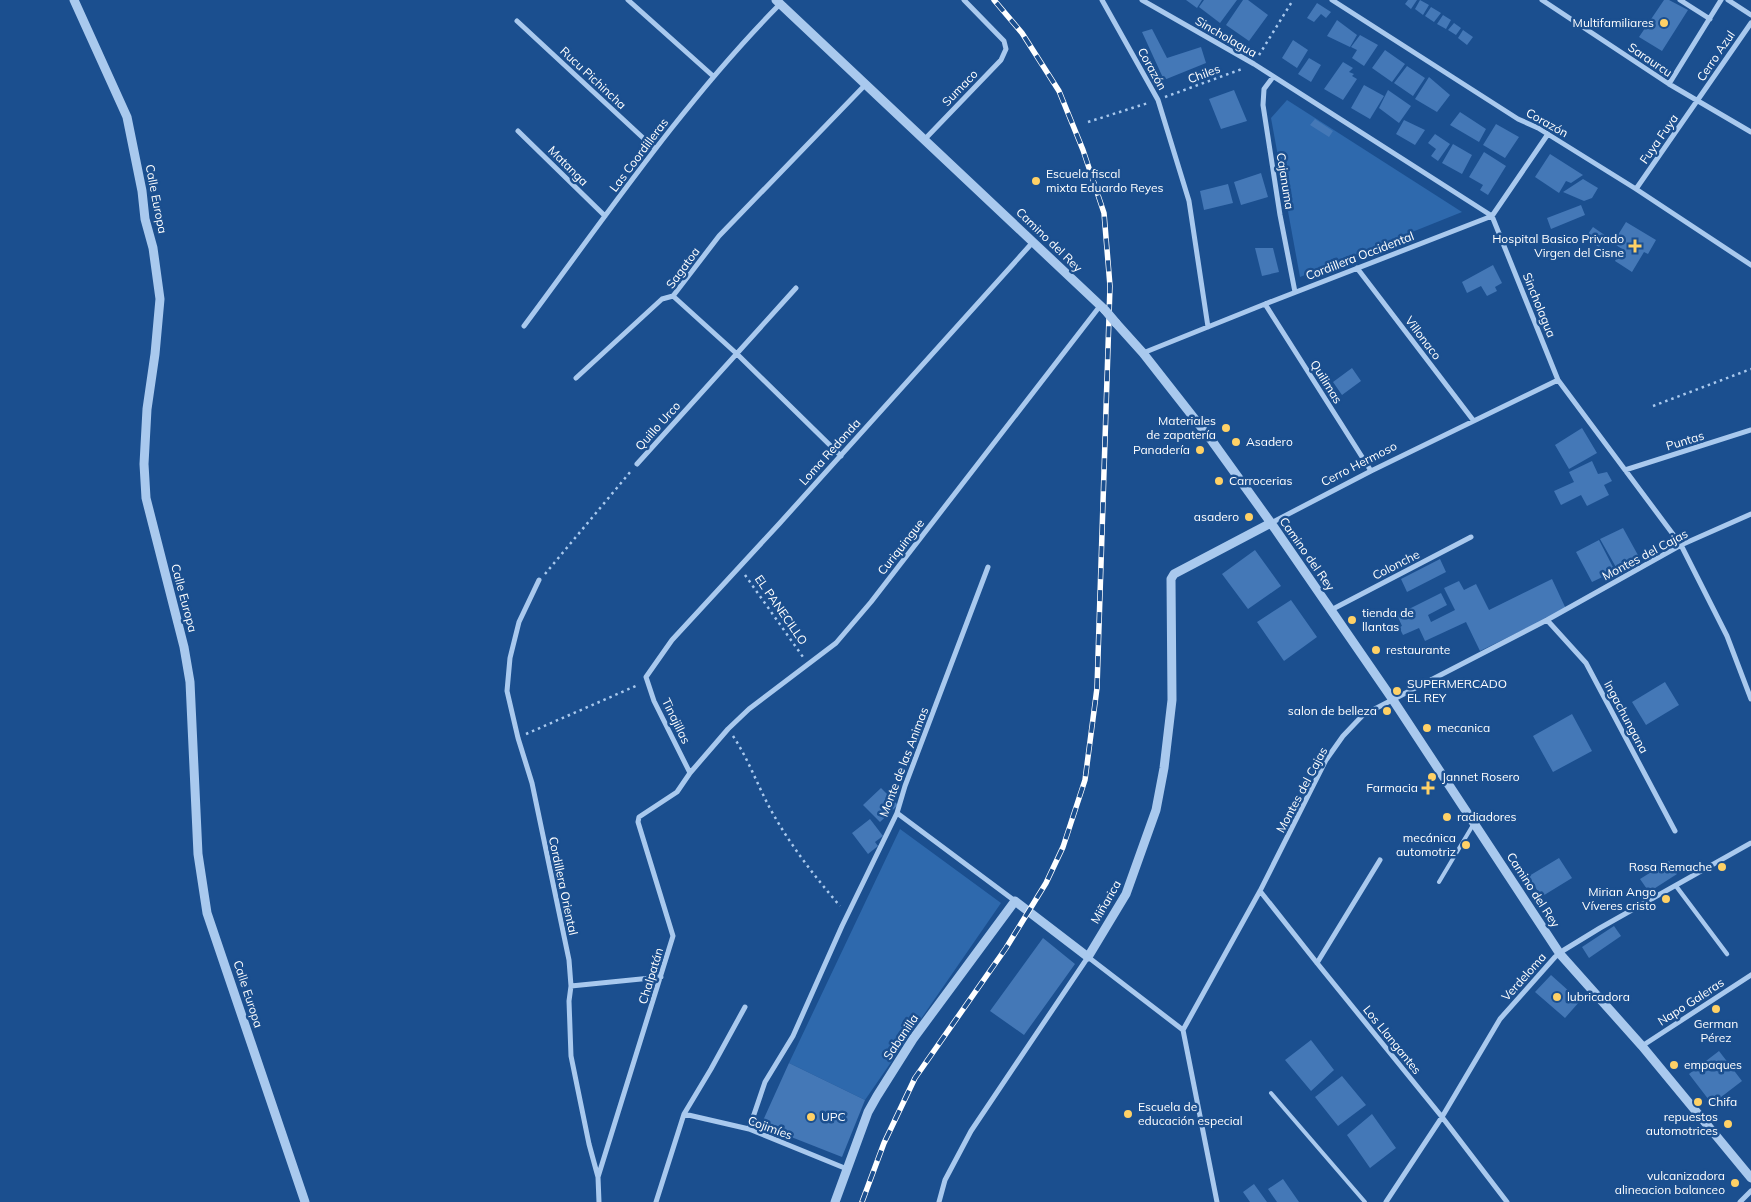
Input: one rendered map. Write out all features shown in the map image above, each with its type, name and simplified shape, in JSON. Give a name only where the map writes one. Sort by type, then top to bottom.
[{"type":"street","name":"Calle Europa","points":[[74,0],[127,118],[142,191],[145,219],[154,248],[160,298],[155,354],[147,408],[144,464],[146,498],[184,647],[190,682],[198,854],[207,913],[305,1202]]},
{"type":"street","points":[[628,0],[713,76]]},
{"type":"street","name":"Sumaco","points":[[925,140],[1001,60],[1006,49],[1004,41],[964,0]]},
{"type":"street","name":"Corazón","points":[[1102,0],[1158,100],[1189,201],[1208,327]]},
{"type":"street","name":"Sincholagua","points":[[1142,0],[1254,64],[1492,216],[1558,380],[1681,545],[1727,636],[1751,699]]},
{"type":"street","name":"Corazón","points":[[1332,0],[1518,119],[1548,134],[1636,189],[1751,265]]},
{"type":"street","name":"Saraurcu","points":[[1542,0],[1669,84],[1751,132]]},
{"type":"street","points":[[1680,0],[1710,19]]},
{"type":"street","name":"Cerro Azul","points":[[1669,84],[1721,0]]},
{"type":"street","points":[[1728,0],[1751,15]]},
{"type":"street","name":"Las Coordilleras","points":[[524,326],[605,216],[713,76],[778,2]]},
{"type":"street","name":"Camino del Rey","points":[[778,2],[1103,308],[1143,353],[1212,441],[1271,523],[1393,700],[1560,954],[1642,1046],[1751,1178]]},
{"type":"street","name":"Rucu Pichincha","points":[[518,21],[656,149]]},
{"type":"street","name":"Cerro Azul","points":[[1698,101],[1751,23]]},
{"type":"street","name":"Cajanuma","points":[[1273,77],[1264,89],[1263,105],[1280,216],[1295,292]]},
{"type":"street","name":"Sagatoa","points":[[840,456],[737,354],[673,296],[719,236],[866,84]]},
{"type":"street","name":"Fuya Fuya","points":[[1636,189],[1698,101]]},
{"type":"street","name":"Matanga","points":[[518,130],[605,216]]},
{"type":"street","points":[[1492,216],[1548,134]]},
{"type":"street","name":"Cordillera Occidental","points":[[1143,353],[1492,216]]},
{"type":"street","name":"Loma Redonda","points":[[646,677],[672,640],[1033,242]]},
{"type":"street","name":"Villonaco","points":[[1356,268],[1473,420]]},
{"type":"street","name":"Quillo Urco","points":[[637,464],[796,288]]},
{"type":"street","points":[[576,378],[662,300],[673,296]]},
{"type":"street","name":"Quilimas","points":[[1265,304],[1371,471]]},
{"type":"street","name":"Curiquingue","points":[[690,773],[728,729],[750,709],[836,643],[871,602],[1103,308]]},
{"type":"street","name":"Cerro Hermoso","points":[[1174,574],[1371,471],[1558,380]]},
{"type":"street","name":"Puntas","points":[[1625,470],[1751,430]]},
{"type":"street","name":"Montes del Cajas","points":[[1183,1030],[1260,891],[1326,760],[1343,736],[1363,715],[1547,620],[1681,545],[1751,514]]},
{"type":"street","name":"Colonche","points":[[1331,610],[1471,537]]},
{"type":"street","name":"Monte de las Animas","points":[[749,1130],[764,1082],[793,1036],[896,813],[988,567]]},
{"type":"street","name":"Miñarica","points":[[939,1202],[945,1180],[971,1131],[1088,957],[1126,894],[1156,810],[1164,768],[1172,700],[1171,579],[1174,574]]},
{"type":"street","name":"Cordillera Oriental","points":[[539,580],[519,622],[510,658],[507,691],[518,738],[534,792],[569,960],[571,1056],[589,1144],[598,1177],[599,1202]]},
{"type":"street","name":"Ingachungana","points":[[1547,620],[1586,663],[1675,831]]},
{"type":"street","name":"Tinajillas","points":[[646,677],[654,701],[690,773]]},
{"type":"street","name":"Chalpatán","points":[[598,1177],[673,936],[638,822],[641,815],[677,792],[690,773]]},
{"type":"street","points":[[896,813],[1015,901],[1183,1030],[1217,1202]]},
{"type":"street","name":"Verdeloma","points":[[1386,1202],[1442,1117],[1500,1019],[1546,967],[1560,954],[1600,928],[1751,843]]},
{"type":"street","points":[[1317,963],[1380,860]]},
{"type":"street","points":[[1676,886],[1727,954]]},
{"type":"street","name":"Los Llangantes","points":[[1260,891],[1442,1117],[1507,1202]]},
{"type":"street","name":"Sabanilla","points":[[835,1202],[868,1112],[877,1096],[913,1039],[1015,901]]},
{"type":"street","name":"Napo Galeras","points":[[1642,1046],[1751,975]]},
{"type":"street","points":[[570,986],[661,977]]},
{"type":"street","points":[[656,1202],[684,1114],[745,1007]]},
{"type":"street","name":"Cojimíes","points":[[684,1114],[749,1130],[848,1169]]},
{"type":"street","points":[[1740,1202],[1751,1191]]},
{"type":"lane","points":[[1439,882],[1474,823]]},
{"type":"lane","points":[[1271,1093],[1365,1202]]},
{"type":"path","points":[[1254,64],[1293,0]]},
{"type":"path","name":"Chiles","points":[[1088,122],[1158,100],[1254,64]]},
{"type":"path","points":[[1653,406],[1751,369]]},
{"type":"path","name":"Quillo Urco","points":[[539,580],[637,464]]},
{"type":"path","name":"EL PANECILLO","points":[[739,567],[808,664]]},
{"type":"path","points":[[518,738],[637,686],[646,677]]},
{"type":"path","points":[[728,729],[741,748],[756,781],[788,838],[813,875],[848,915]]},
{"type":"shaded area","points":[[1287,100],[1462,212],[1300,277],[1271,118]]},
{"type":"shaded area","points":[[900,829],[1001,903],[865,1100],[789,1063]]},
{"type":"building","points":[[1186,0],[1202,0],[1197,8]]},
{"type":"building","points":[[1204,0],[1237,0],[1220,23],[1199,7]]},
{"type":"building","points":[[1243,0],[1248,0],[1268,15],[1249,41],[1226,25]]},
{"type":"building","points":[[1408,0],[1417,0],[1411,9],[1405,4]]},
{"type":"building","points":[[1420,0],[1429,5],[1423,15],[1415,9]]},
{"type":"building","name":"Multifamiliares","points":[[1664,0],[1669,0],[1688,10],[1662,51],[1639,37]]},
{"type":"building","points":[[1317,3],[1331,12],[1326,18],[1321,14],[1314,22],[1307,18]]},
{"type":"building","points":[[1431,7],[1441,13],[1434,22],[1425,16]]},
{"type":"building","points":[[1443,15],[1451,20],[1446,29],[1437,24]]},
{"type":"building","points":[[1337,20],[1357,35],[1350,47],[1327,36]]},
{"type":"building","points":[[1454,23],[1461,28],[1456,35],[1448,30]]},
{"type":"building","points":[[1152,29],[1167,58],[1201,47],[1206,63],[1164,80],[1142,32]]},
{"type":"building","points":[[1463,30],[1473,37],[1467,45],[1458,38]]},
{"type":"building","points":[[1360,35],[1378,45],[1364,66],[1352,58],[1357,50],[1351,47]]},
{"type":"building","points":[[1293,40],[1308,50],[1297,68],[1282,58]]},
{"type":"building","points":[[1385,50],[1405,64],[1392,82],[1372,68]]},
{"type":"building","points":[[1309,58],[1321,65],[1311,82],[1298,74]]},
{"type":"building","points":[[1343,62],[1353,68],[1349,72],[1354,74],[1352,76],[1357,79],[1343,100],[1324,89]]},
{"type":"building","points":[[1407,66],[1425,78],[1413,96],[1394,83]]},
{"type":"building","points":[[1429,77],[1450,95],[1437,112],[1415,99]]},
{"type":"building","points":[[1364,85],[1384,96],[1370,119],[1351,108]]},
{"type":"building","points":[[1234,90],[1247,121],[1221,129],[1209,99]]},
{"type":"building","points":[[1388,90],[1411,106],[1399,123],[1379,108]]},
{"type":"building","points":[[1460,112],[1486,129],[1479,142],[1450,125]]},
{"type":"building","points":[[1315,119],[1333,131],[1329,137],[1310,125]]},
{"type":"building","points":[[1404,120],[1425,130],[1415,145],[1396,134]]},
{"type":"building","points":[[1496,124],[1519,137],[1505,158],[1483,145]]},
{"type":"building","points":[[1435,134],[1450,144],[1438,161],[1431,156],[1436,149],[1428,143]]},
{"type":"building","points":[[1453,144],[1472,155],[1462,174],[1442,163]]},
{"type":"building","points":[[1484,152],[1506,166],[1488,195],[1480,190],[1483,185],[1469,177]]},
{"type":"building","points":[[1550,154],[1583,175],[1571,183],[1566,181],[1559,193],[1535,177]]},
{"type":"building","points":[[1261,173],[1268,197],[1241,205],[1234,182]]},
{"type":"building","points":[[1583,179],[1598,188],[1592,198],[1584,201],[1563,192]]},
{"type":"building","points":[[1228,184],[1233,203],[1204,210],[1200,191]]},
{"type":"building","points":[[1581,205],[1585,215],[1551,229],[1547,218]]},
{"type":"building","name":"Hospital Basico Privado Virgen del Cisne","points":[[1626,222],[1656,240],[1648,254],[1644,252],[1632,272],[1615,261],[1622,249],[1613,243]]},
{"type":"building","points":[[1593,227],[1606,236],[1599,247],[1585,238]]},
{"type":"building","points":[[1255,248],[1273,248],[1279,272],[1262,276]]},
{"type":"building","points":[[1493,265],[1502,283],[1495,287],[1497,291],[1487,296],[1481,286],[1467,293],[1462,282]]},
{"type":"building","points":[[1352,368],[1361,381],[1342,395],[1333,382]]},
{"type":"building","points":[[1582,428],[1597,453],[1569,469],[1555,445]]},
{"type":"building","points":[[1592,461],[1598,474],[1607,472],[1612,481],[1604,485],[1609,495],[1587,506],[1581,495],[1561,505],[1554,491],[1574,482],[1569,472]]},
{"type":"building","points":[[1623,528],[1639,557],[1617,569],[1600,539]]},
{"type":"building","points":[[1599,540],[1615,571],[1592,582],[1576,552]]},
{"type":"building","points":[[1255,550],[1281,586],[1248,609],[1222,574]]},
{"type":"building","points":[[1440,559],[1446,572],[1407,592],[1401,579]]},
{"type":"building","points":[[1552,579],[1566,609],[1480,651],[1466,622],[1425,641],[1419,628],[1403,635],[1399,627],[1402,626],[1397,615],[1441,593],[1447,605],[1428,615],[1431,622],[1455,610],[1444,588],[1459,581],[1464,590],[1476,584],[1489,610]]},
{"type":"building","points":[[1291,600],[1317,637],[1284,661],[1257,622]]},
{"type":"building","points":[[1665,682],[1679,705],[1646,725],[1632,702]]},
{"type":"building","points":[[1572,714],[1592,751],[1553,772],[1533,736]]},
{"type":"building","points":[[881,788],[898,805],[880,822],[863,805]]},
{"type":"building","points":[[870,819],[883,836],[875,842],[878,846],[868,854],[852,833]]},
{"type":"building","points":[[1559,858],[1572,878],[1541,897],[1529,876]]},
{"type":"building","points":[[1669,861],[1677,874],[1649,892],[1640,879]]},
{"type":"building","points":[[1614,926],[1621,936],[1589,958],[1582,947]]},
{"type":"building","points":[[1043,938],[1075,964],[1024,1035],[990,1011]]},
{"type":"building","name":"lubricadora","points":[[1551,975],[1580,1001],[1565,1018],[1535,992]]},
{"type":"building","points":[[1311,1040],[1334,1070],[1311,1091],[1285,1060]]},
{"type":"building","points":[[1719,1051],[1742,1081],[1712,1104],[1689,1074]]},
{"type":"building","name":"UPC","points":[[789,1063],[865,1100],[842,1157],[761,1125]]},
{"type":"building","points":[[1342,1076],[1366,1105],[1338,1126],[1315,1097]]},
{"type":"building","points":[[1372,1114],[1396,1148],[1370,1168],[1347,1135]]},
{"type":"building","points":[[1283,1179],[1299,1202],[1277,1202],[1268,1189]]},
{"type":"building","points":[[1254,1184],[1267,1202],[1250,1202],[1243,1192]]},
{"type":"railway","points":[[862,1202],[884,1143],[915,1078],[1006,948],[1046,883],[1063,847],[1085,780],[1097,688],[1110,286],[1104,213],[1083,150],[1059,91],[1022,33],[994,0]]},
{"type":"place","name":"Multifamiliares","points":[[1664,23]]},
{"type":"place","name":"Escuela fiscal mixta Eduardo Reyes","points":[[1036,181]]},
{"type":"place","name":"Hospital Basico Privado Virgen del Cisne","points":[[1635,246]]},
{"type":"place","name":"Materiales de zapatería","points":[[1226,428]]},
{"type":"place","name":"Asadero","points":[[1236,442]]},
{"type":"place","name":"Panadería","points":[[1200,450]]},
{"type":"place","name":"Carrocerias","points":[[1219,481]]},
{"type":"place","name":"asadero","points":[[1249,517]]},
{"type":"place","name":"tienda de llantas","points":[[1352,620]]},
{"type":"place","name":"restaurante","points":[[1376,650]]},
{"type":"place","name":"SUPERMERCADO EL REY","points":[[1397,691]]},
{"type":"place","name":"salon de belleza","points":[[1387,711]]},
{"type":"place","name":"mecanica","points":[[1427,728]]},
{"type":"place","name":"Jannet Rosero","points":[[1432,777]]},
{"type":"place","name":"Farmacia","points":[[1428,788]]},
{"type":"place","name":"radiadores","points":[[1447,817]]},
{"type":"place","name":"mecánica automotriz","points":[[1466,845]]},
{"type":"place","name":"Rosa Remache","points":[[1722,867]]},
{"type":"place","name":"Mirian Ango Víveres cristo","points":[[1666,899]]},
{"type":"place","name":"lubricadora","points":[[1557,997]]},
{"type":"place","name":"German Pérez","points":[[1716,1009]]},
{"type":"place","name":"empaques","points":[[1674,1065]]},
{"type":"place","name":"Chifa","points":[[1698,1102]]},
{"type":"place","name":"Escuela de educación especial","points":[[1128,1114]]},
{"type":"place","name":"UPC","points":[[811,1117]]},
{"type":"place","name":"repuestos automotrices","points":[[1728,1124]]},
{"type":"place","name":"vulcanizadora alineacion balanceo","points":[[1735,1183]]}]
